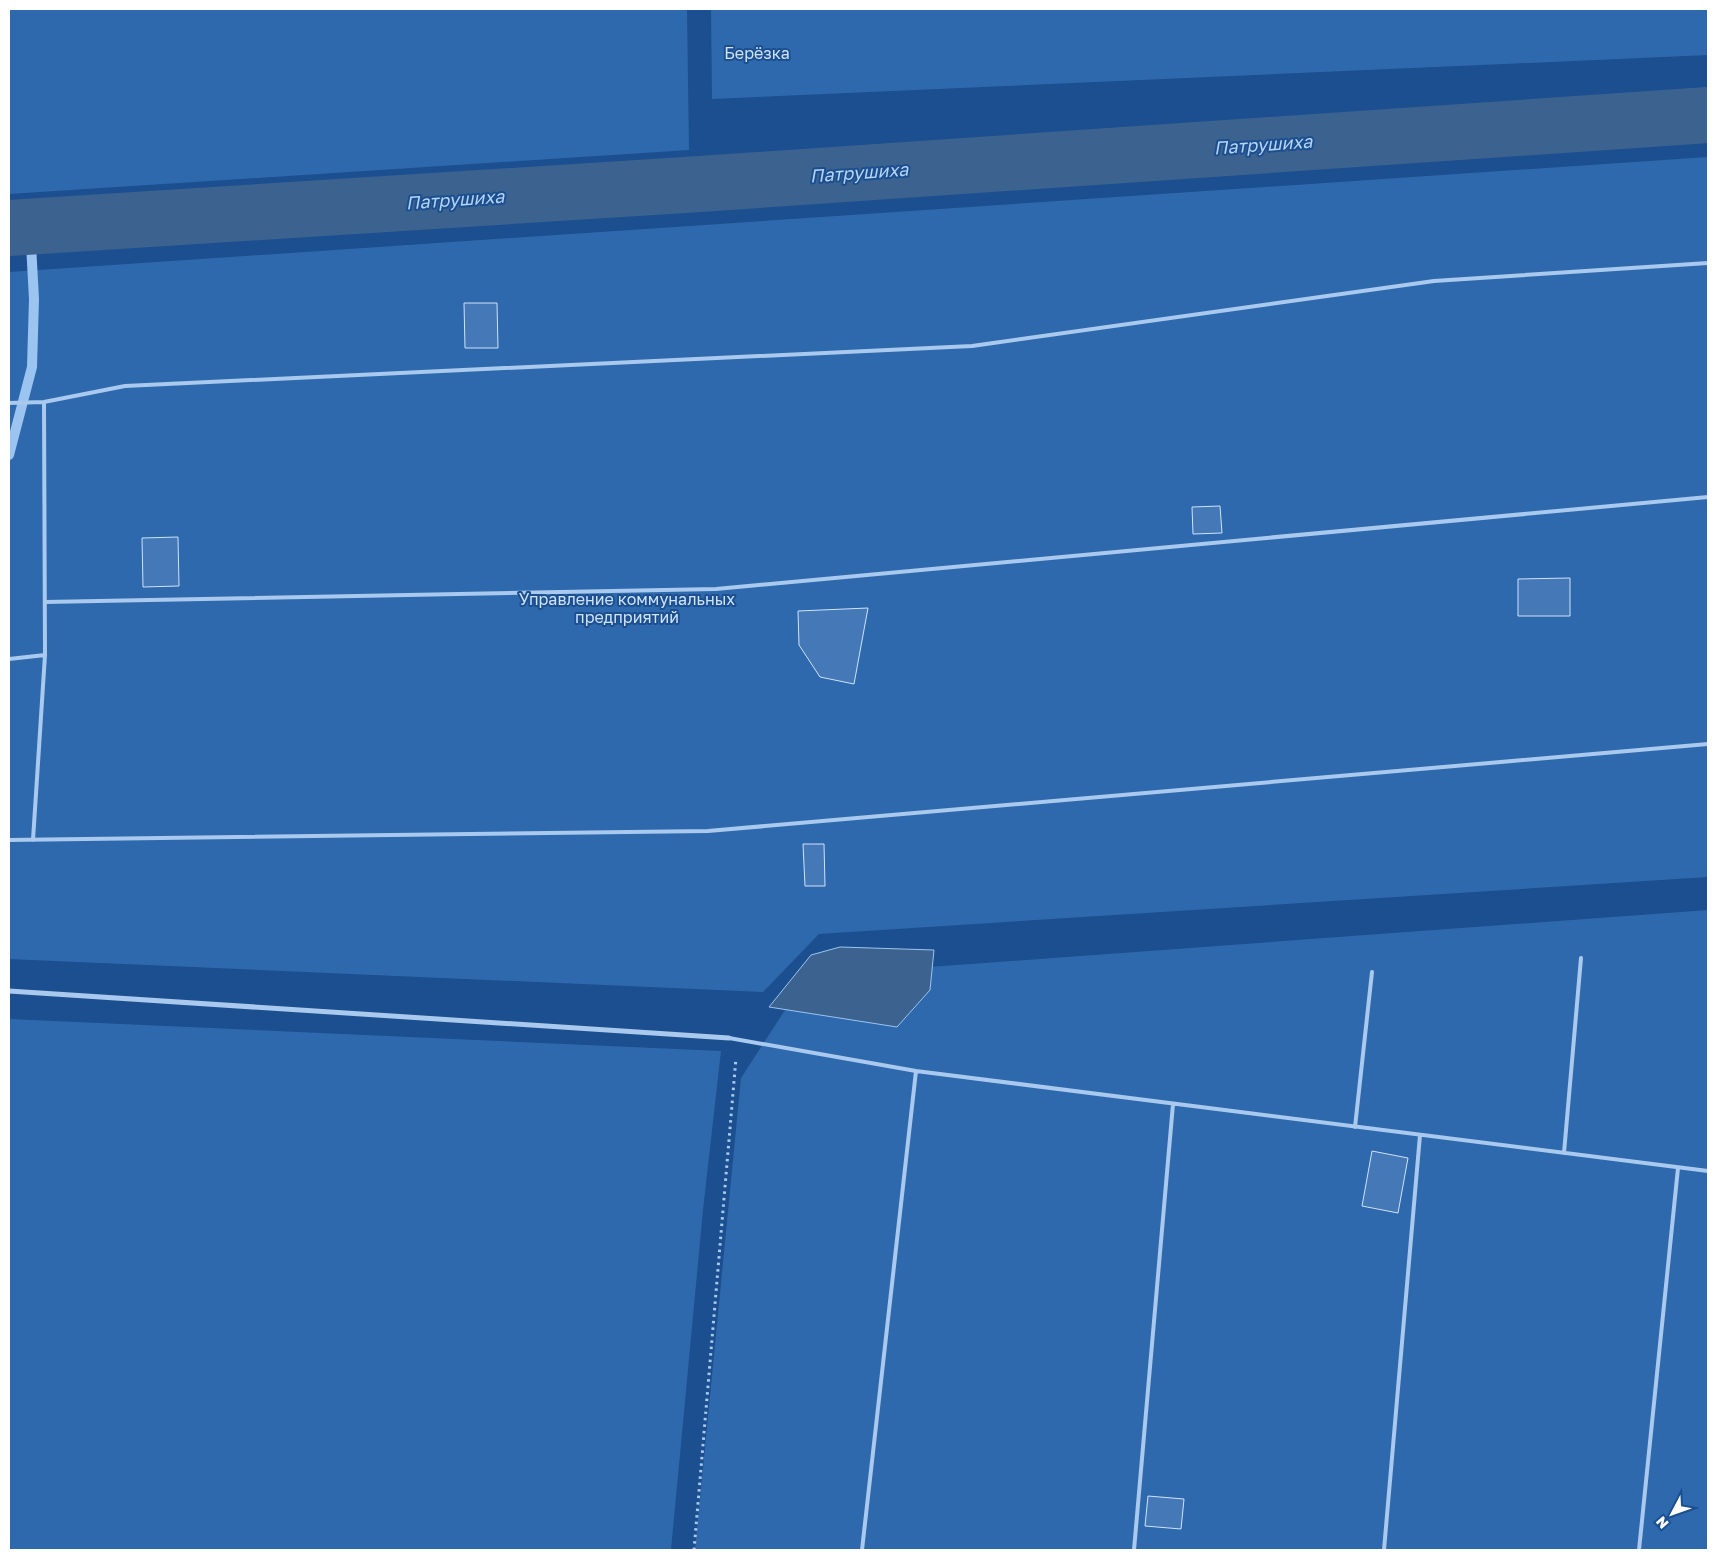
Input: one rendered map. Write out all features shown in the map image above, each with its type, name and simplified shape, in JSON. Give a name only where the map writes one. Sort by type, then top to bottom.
[{"type":"street","points":[[9,991],[729,1038]]},
{"type":"lane","points":[[9,403],[44,402],[124,386],[972,346],[1434,280],[1708,264]]},
{"type":"lane","points":[[33,840],[45,655],[44,402]]},
{"type":"lane","points":[[45,602],[716,589],[1708,497]]},
{"type":"lane","points":[[9,659],[45,655]]},
{"type":"lane","points":[[9,840],[708,831],[1708,744]]},
{"type":"lane","points":[[1564,1153],[1581,958]]},
{"type":"lane","points":[[1355,1127],[1372,972]]},
{"type":"lane","points":[[729,1038],[916,1071],[1708,1171]]},
{"type":"lane","points":[[862,1550],[916,1071]]},
{"type":"lane","points":[[1134,1550],[1173,1104]]},
{"type":"lane","points":[[1384,1550],[1420,1135]]},
{"type":"lane","points":[[1639,1550],[1678,1168]]},
{"type":"path","points":[[694,1550],[736,1054],[729,1038]]},
{"type":"green space","points":[[9,9],[687,9],[689,150],[9,194]]},
{"type":"green space","name":"Берёзка","points":[[711,9],[1708,9],[1708,55],[712,99]]},
{"type":"green space","name":"Управление коммунальных предприятий","points":[[1708,157],[1708,877],[819,934],[763,992],[9,959],[9,272]]},
{"type":"green space","points":[[1708,910],[1708,1550],[695,1550],[741,1078],[807,976]]},
{"type":"green space","points":[[9,1019],[721,1051],[703,1210],[671,1550],[9,1550]]},
{"type":"shaded area","points":[[840,947],[934,950],[930,990],[897,1027],[769,1007],[811,955]]},
{"type":"building","points":[[464,303],[497,303],[498,348],[465,348]]},
{"type":"building","points":[[1220,506],[1222,533],[1193,534],[1192,507]]},
{"type":"building","points":[[178,537],[179,586],[143,587],[142,538]]},
{"type":"building","points":[[1570,578],[1570,616],[1518,616],[1518,579]]},
{"type":"building","points":[[868,608],[854,684],[820,677],[799,645],[798,611]]},
{"type":"building","points":[[803,844],[824,844],[825,886],[805,886]]},
{"type":"building","points":[[1372,1151],[1408,1158],[1398,1213],[1362,1206]]},
{"type":"building","points":[[1148,1496],[1184,1499],[1181,1529],[1145,1526]]},
{"type":"waterway","name":"Патрушиха","points":[[9,228],[700,184],[1708,115]]},
{"type":"waterway","points":[[9,455],[32,367],[34,299],[30,226]]}]
